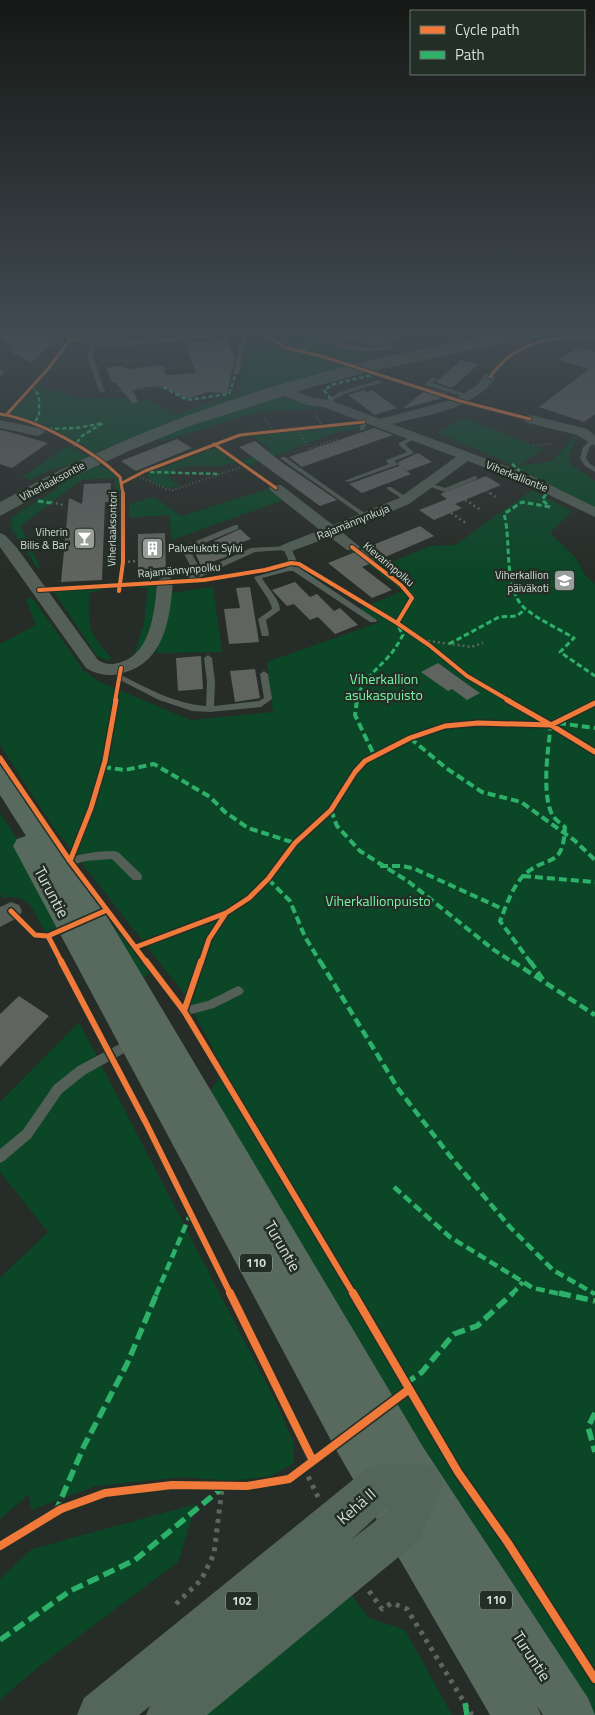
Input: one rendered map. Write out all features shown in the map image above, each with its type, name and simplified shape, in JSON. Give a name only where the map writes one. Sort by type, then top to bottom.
[{"type":"highway","name":"Kehä II","points":[[170,1715],[343,1546],[401,1485]]},
{"type":"highway","name":"Kehä II","points":[[101,1715],[343,1546],[403,1526]]},
{"type":"main road","name":"Turuntie","points":[[0,774],[52,869],[154,1030],[330,1329],[401,1485],[571,1715]]},
{"type":"main road","name":"Turuntie","points":[[0,800],[52,869]]},
{"type":"main road","name":"Turuntie","points":[[401,1485],[403,1526],[518,1715]]},
{"type":"street","name":"Viherlaaksontie","points":[[0,510],[64,473],[122,447],[226,411]]},
{"type":"street","name":"Viherkalliontie","points":[[343,411],[369,423],[415,437],[532,481],[595,513]]},
{"type":"street","points":[[369,423],[422,411]]},
{"type":"street","points":[[530,419],[582,432],[593,441]]},
{"type":"street","points":[[0,424],[38,432]]},
{"type":"street","name":"Rajamännynkuja","points":[[287,548],[367,517],[406,499],[466,456]]},
{"type":"street","name":"Kievarinpolku","points":[[276,488],[352,547]]},
{"type":"street","points":[[0,538],[12,551],[92,664],[104,670],[121,668],[147,653],[152,644],[164,602],[165,581]]},
{"type":"lane","points":[[348,481],[395,464],[389,461],[411,452],[401,444],[415,437]]},
{"type":"lane","points":[[593,441],[586,447],[583,458],[587,465],[595,470]]},
{"type":"lane","points":[[283,458],[367,517]]},
{"type":"lane","points":[[426,484],[445,490],[475,478]]},
{"type":"lane","points":[[389,488],[406,499]]},
{"type":"lane","points":[[235,528],[192,546],[188,554],[196,570],[190,578],[254,550],[287,548],[292,559],[289,570]]},
{"type":"lane","points":[[265,634],[262,619],[276,610],[276,604],[264,589],[258,577],[289,570],[295,570],[373,620]]},
{"type":"lane","points":[[208,658],[211,682],[210,709]]},
{"type":"lane","points":[[120,678],[162,698],[192,708],[210,709],[261,704],[268,698],[264,674]]},
{"type":"lane","points":[[52,869],[94,856],[114,855],[137,878]]},
{"type":"lane","points":[[0,1156],[27,1134],[58,1089],[82,1070],[154,1030],[238,991]]},
{"type":"path","points":[[318,418],[319,427],[369,423]]},
{"type":"path","points":[[265,419],[276,431]]},
{"type":"path","points":[[288,430],[307,428]]},
{"type":"path","points":[[298,429],[308,449],[340,438]]},
{"type":"path","points":[[266,432],[276,431]]},
{"type":"path","points":[[533,445],[552,444]]},
{"type":"path","points":[[137,475],[166,489],[173,490],[242,464],[276,488]]},
{"type":"path","points":[[129,479],[145,471]]},
{"type":"path","points":[[486,491],[496,497]]},
{"type":"path","points":[[51,502],[63,505],[55,499]]},
{"type":"path","points":[[465,500],[481,510]]},
{"type":"path","points":[[451,513],[466,523]]},
{"type":"path","points":[[123,562],[138,561]]},
{"type":"path","points":[[416,636],[434,649]]},
{"type":"path","points":[[423,640],[471,647],[483,643]]},
{"type":"path","points":[[296,1473],[306,1466],[343,1546],[382,1609],[392,1603],[407,1609],[472,1715]]},
{"type":"path","points":[[213,1488],[231,1488]]},
{"type":"path","points":[[176,1604],[201,1580],[214,1554],[222,1488]]},
{"type":"green space","points":[[13,411],[168,411],[175,415],[186,411],[211,411],[92,453],[46,427],[11,413]]},
{"type":"green space","points":[[232,411],[278,411],[260,412],[159,442],[158,438]]},
{"type":"green space","points":[[464,418],[543,449],[518,466],[552,461],[576,435],[577,437],[569,455],[569,463],[595,481],[595,507],[516,468],[516,466],[437,433]]},
{"type":"green space","points":[[358,423],[371,428],[337,432],[248,466],[242,461],[271,449],[249,434]]},
{"type":"green space","points":[[70,447],[90,458],[57,469],[54,468],[30,480],[22,477],[64,448]]},
{"type":"green space","points":[[214,448],[237,462],[221,466],[193,465],[179,468],[168,477],[180,486],[170,488],[153,482],[146,475]]},
{"type":"green space","points":[[94,464],[110,470],[119,478],[121,505],[115,505],[115,478],[81,480],[21,526],[40,567],[38,569],[11,529],[12,517],[58,488],[56,486],[65,477]]},
{"type":"green space","points":[[271,488],[286,499],[172,540],[169,515],[129,518],[129,504],[154,497],[181,516]]},
{"type":"green space","name":"Viherkallionpuisto","points":[[532,490],[572,511],[550,533],[575,557],[586,576],[595,584],[595,1715],[583,1715],[214,1104],[211,1089],[217,1082],[219,1065],[211,1044],[182,991],[52,825],[0,745],[0,644],[36,625],[26,600],[31,597],[84,671],[98,681],[190,720],[273,712],[267,662],[380,622],[360,609],[402,591],[349,550],[359,546],[385,565],[430,546],[455,545]]},
{"type":"green space","points":[[137,585],[154,585],[156,588],[155,606],[149,633],[134,656],[144,623],[148,588],[137,588]]},
{"type":"green space","points":[[98,587],[102,590],[89,593],[89,621],[98,641],[111,657],[109,661],[97,656],[54,592]]},
{"type":"green space","points":[[213,587],[222,652],[156,653],[172,593]]},
{"type":"green space","points":[[0,813],[35,866],[64,925],[45,932],[30,905],[19,898],[3,898],[0,893]]},
{"type":"green space","points":[[110,922],[153,972],[143,978]]},
{"type":"green space","points":[[79,1022],[276,1402],[294,1444],[294,1463],[271,1476],[231,1481],[182,1477],[96,1486],[31,1510],[29,1494],[0,1519],[0,1278],[48,1232],[0,1172],[0,1102]]},
{"type":"green space","points":[[196,1504],[178,1562],[37,1668],[0,1700],[0,1579],[32,1549]]},
{"type":"green space","points":[[352,1596],[369,1618],[405,1630],[452,1715],[206,1715],[326,1610]]},
{"type":"building","points":[[370,411],[387,411],[375,415]]},
{"type":"building","points":[[551,411],[595,411],[595,414],[584,422]]},
{"type":"building","points":[[374,428],[393,435],[302,467],[289,457]]},
{"type":"building","points":[[0,430],[48,443],[12,468],[0,464]]},
{"type":"building","points":[[177,439],[192,448],[136,471],[121,461]]},
{"type":"building","points":[[255,441],[280,461],[337,500],[320,506],[239,447]]},
{"type":"building","points":[[418,453],[432,462],[407,471],[399,466],[398,462]]},
{"type":"building","points":[[399,466],[411,474],[362,493],[349,484]]},
{"type":"building","points":[[486,476],[501,485],[455,504],[462,508],[434,520],[419,510],[447,499],[440,494]]},
{"type":"building","points":[[111,483],[110,502],[105,502],[102,580],[61,582],[69,498],[82,504],[84,484]]},
{"type":"building","points":[[420,526],[434,536],[362,567],[392,590],[372,598],[328,563]]},
{"type":"building","points":[[240,529],[251,539],[224,549],[214,541]]},
{"type":"building","name":"Palvelukoti Sylvi","points":[[165,533],[166,572],[138,574],[138,534]]},
{"type":"building","points":[[218,544],[231,555],[201,566],[195,553]]},
{"type":"building","points":[[295,582],[310,597],[317,594],[334,611],[340,608],[358,625],[335,634],[318,617],[310,620],[294,604],[287,606],[272,590]]},
{"type":"building","points":[[250,587],[259,642],[229,644],[224,609],[240,608],[236,588]]},
{"type":"building","points":[[201,656],[203,689],[178,691],[176,658]]},
{"type":"building","points":[[438,663],[480,693],[467,700],[452,689],[448,691],[421,672]]},
{"type":"building","points":[[255,669],[260,698],[235,702],[230,671]]},
{"type":"building","points":[[19,996],[49,1016],[0,1067],[0,1014]]},
{"type":"marked path","points":[[34,423],[39,416],[39,411]]},
{"type":"marked path","points":[[48,429],[77,428],[103,423],[82,436],[74,446]]},
{"type":"marked path","points":[[512,464],[520,471]]},
{"type":"marked path","points":[[150,472],[220,474]]},
{"type":"marked path","points":[[546,494],[542,500],[550,507]]},
{"type":"marked path","points":[[38,501],[51,503]]},
{"type":"marked path","points":[[550,507],[522,502],[504,514],[509,531],[507,541],[513,591],[525,609],[574,638],[560,652],[595,676]]},
{"type":"marked path","points":[[449,644],[499,617],[517,616],[525,609]]},
{"type":"marked path","points":[[374,755],[355,715],[358,696],[369,676],[391,654],[403,635],[398,626]]},
{"type":"marked path","points":[[558,723],[595,728]]},
{"type":"marked path","points":[[544,981],[500,921],[513,891],[524,875],[532,868],[559,856],[562,850],[565,827],[553,816],[548,797],[547,771],[551,725]]},
{"type":"marked path","points":[[410,738],[446,768],[482,792],[521,802],[574,840],[595,860]]},
{"type":"marked path","points":[[103,767],[125,770],[154,764],[210,797],[225,812],[248,828],[295,843]]},
{"type":"marked path","points":[[331,810],[337,826],[360,851],[409,882],[494,950],[595,1015]]},
{"type":"marked path","points":[[380,866],[403,866],[415,869],[505,910]]},
{"type":"marked path","points":[[523,876],[595,882]]},
{"type":"marked path","points":[[268,879],[290,901],[305,937],[399,1090],[450,1156],[510,1227],[553,1270],[595,1294]]},
{"type":"marked path","points":[[394,1187],[450,1237],[533,1288],[595,1301]]},
{"type":"marked path","points":[[55,1513],[84,1446],[127,1364],[190,1215]]},
{"type":"marked path","points":[[405,1384],[422,1372],[454,1334],[477,1326],[499,1308],[523,1282]]},
{"type":"marked path","points":[[595,1413],[588,1427],[595,1452]]},
{"type":"marked path","points":[[0,1640],[70,1591],[135,1560],[222,1488]]},
{"type":"marked path","points":[[465,1703],[467,1715]]},
{"type":"cycle path","points":[[7,414],[10,411]]},
{"type":"cycle path","points":[[499,411],[530,419]]},
{"type":"cycle path","name":"Viherlaaksontori","points":[[0,414],[44,428],[81,448],[111,468],[120,477],[123,487],[123,562],[119,591]]},
{"type":"cycle path","name":"Viherlaaksontori","points":[[122,483],[145,471],[240,435],[364,422]]},
{"type":"cycle path","points":[[214,444],[276,488]]},
{"type":"cycle path","points":[[352,547],[401,585],[412,598],[397,623]]},
{"type":"cycle path","name":"Rajamännynpolku","points":[[39,590],[204,580],[265,570],[291,563],[299,564],[397,623],[429,645],[467,676],[551,725],[595,703]]},
{"type":"cycle path","points":[[70,861],[91,808],[105,761],[121,668]]},
{"type":"cycle path","points":[[136,947],[226,913],[249,898],[268,879],[295,843],[331,810],[355,772],[365,761],[410,738],[445,726],[478,723],[551,725],[595,752]]},
{"type":"cycle path","points":[[0,758],[70,861],[184,1011],[221,1076],[335,1262],[458,1472],[508,1543],[595,1679]]},
{"type":"cycle path","points":[[48,936],[107,910]]},
{"type":"cycle path","points":[[11,911],[35,935],[48,936],[146,1123],[313,1461]]},
{"type":"cycle path","points":[[184,1011],[209,939],[226,913]]},
{"type":"cycle path","points":[[0,1546],[20,1532],[61,1509],[105,1493],[172,1485],[222,1487],[261,1485],[289,1479],[408,1390]]},
{"type":"place","name":"Viherin Bilis & Bar","points":[[84,538]]},
{"type":"place","name":"Palvelukoti Sylvi","points":[[152,548]]},
{"type":"place","name":"Viherkallion päiväkoti","points":[[565,581]]},
{"type":"park label","name":"Viherkallion asukaspuisto","points":[[384,688]]}]
